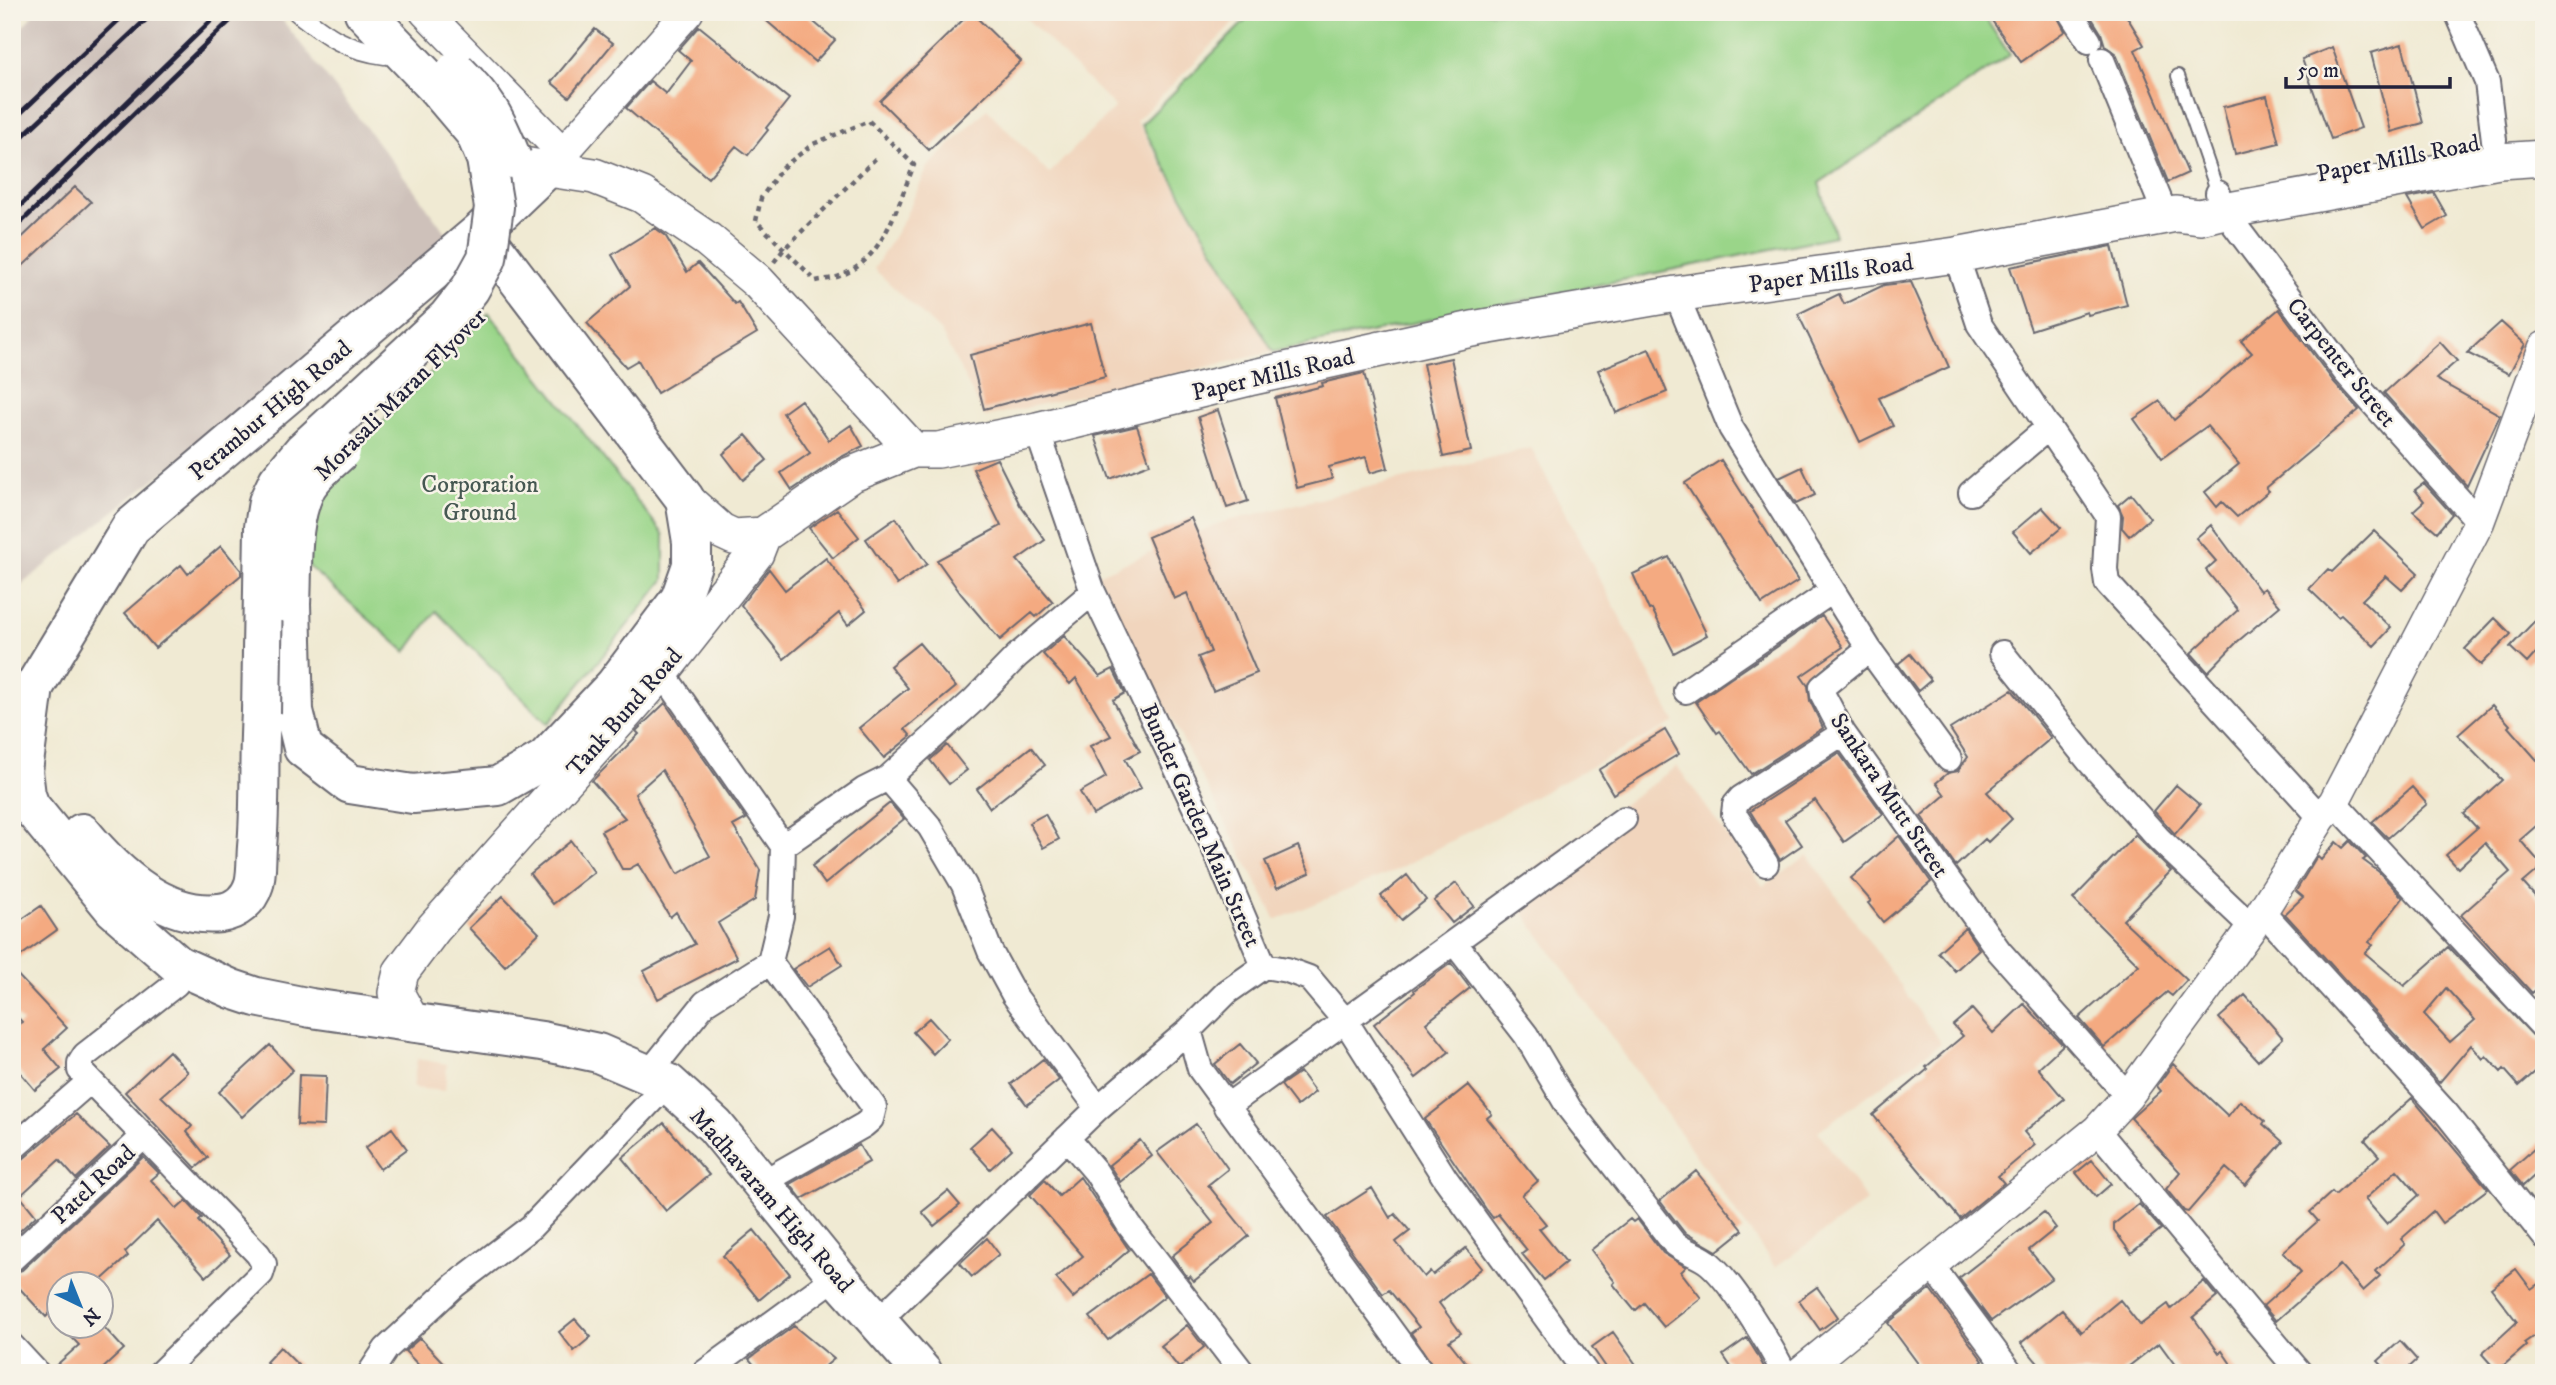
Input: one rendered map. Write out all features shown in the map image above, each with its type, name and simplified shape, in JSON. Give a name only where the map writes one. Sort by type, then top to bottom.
[{"type":"main road","name":"Morasali Maran Flyover","points":[[23,771],[46,788],[98,853],[131,882],[163,902],[190,911],[216,913],[232,911],[245,901],[254,884],[259,819],[264,527],[268,502],[278,481],[303,451],[447,318],[470,289],[487,258],[492,225],[494,207],[491,185],[486,159],[475,133],[436,87],[364,12]]},
{"type":"main road","name":"Morasali Maran Flyover","points":[[400,12],[482,96],[496,118],[513,163],[520,208],[517,234],[497,296],[474,326],[323,468],[308,485],[299,506],[291,604],[294,711],[303,748],[350,784],[414,794],[498,786],[545,759],[615,685],[680,599],[692,565],[692,542],[685,499]]},
{"type":"main road","name":"Paper Mills Road","points":[[2221,202],[2494,140],[2544,136]]},
{"type":"main road","name":"Paper Mills Road","points":[[913,450],[938,450],[1037,430],[1249,378],[1472,329],[1676,294],[1956,255],[2171,215],[2196,198],[2221,202],[2499,161],[2544,158]]},
{"type":"main road","points":[[472,164],[555,160],[642,194],[708,240],[758,282],[913,450]]},
{"type":"main road","name":"Perambur High Road","points":[[23,771],[24,714],[34,687],[131,527],[493,233],[555,160]]},
{"type":"main road","points":[[493,233],[530,295],[685,499],[721,531],[734,537],[763,535]]},
{"type":"main road","points":[[24,714],[52,697],[149,542],[416,312],[461,292],[492,288],[530,295]]},
{"type":"main road","name":"Tank Bund Road","points":[[413,1024],[396,993],[401,972],[434,928],[662,672],[756,553],[763,535],[850,475],[913,450]]},
{"type":"main road","points":[[23,771],[30,806],[114,909],[178,965]]},
{"type":"main road","name":"Madhavaram High Road","points":[[178,965],[256,997],[413,1024],[542,1041],[598,1053],[658,1078],[715,1126],[837,1276],[923,1373]]},
{"type":"street","points":[[297,12],[343,45],[361,52],[385,55]]},
{"type":"street","points":[[349,12],[455,132],[472,164],[493,233]]},
{"type":"street","points":[[425,12],[555,160],[688,12]]},
{"type":"street","points":[[2070,12],[2095,50],[2171,215]]},
{"type":"street","points":[[2457,12],[2487,82],[2494,140]]},
{"type":"street","name":"Carpenter Street","points":[[2221,202],[2346,373],[2479,522]]},
{"type":"street","points":[[1956,255],[1979,324],[2108,516],[2105,569],[2107,583],[2328,810],[2542,1023]]},
{"type":"street","points":[[1676,294],[1731,428],[1868,649],[1949,759]]},
{"type":"street","points":[[1454,942],[1526,1035],[1569,1108],[1673,1241],[1680,1248],[1707,1261],[1716,1270],[1760,1333],[1797,1372],[2097,1130],[2127,1096],[2257,919],[2328,810],[2479,522],[2544,347]]},
{"type":"street","points":[[1971,494],[2049,427]]},
{"type":"street","name":"Bunder Garden Main Street","points":[[877,1322],[1098,1108],[1189,1030],[1227,992],[1264,966],[1207,831],[1093,592],[1037,430]]},
{"type":"street","points":[[1686,691],[1832,591]]},
{"type":"street","points":[[783,846],[864,790],[888,778],[974,700],[1017,656],[1093,592]]},
{"type":"street","name":"Sankara Mutt Street","points":[[1868,649],[1822,687],[1822,695],[1843,733],[1999,951],[2127,1096]]},
{"type":"street","points":[[2002,653],[2090,761],[2160,839],[2257,919],[2446,1113],[2544,1236]]},
{"type":"street","points":[[370,1373],[386,1349],[455,1285],[531,1227],[658,1078],[705,1003],[770,962],[781,915],[783,846],[662,672]]},
{"type":"street","points":[[1766,864],[1734,814],[1735,806],[1741,798],[1843,733]]},
{"type":"street","points":[[888,778],[930,827],[964,886],[990,951],[1022,1008],[1098,1108]]},
{"type":"street","points":[[1226,1107],[1624,819]]},
{"type":"street","points":[[760,1184],[864,1125],[871,1119],[874,1107],[770,962]]},
{"type":"street","points":[[160,1373],[261,1274],[264,1264],[258,1254],[80,1070],[80,1063],[85,1055],[176,984],[178,965]]},
{"type":"street","points":[[1264,966],[1309,978],[1346,1022],[1445,1178],[1586,1373]]},
{"type":"street","points":[[1189,1030],[1200,1069],[1422,1373]]},
{"type":"street","points":[[12,1149],[90,1081]]},
{"type":"street","points":[[2097,1130],[2300,1373]]},
{"type":"street","name":"Patel Road","points":[[12,1259],[143,1137]]},
{"type":"street","points":[[1067,1138],[1096,1172],[1129,1225],[1243,1373]]},
{"type":"street","points":[[1931,1266],[2011,1373]]},
{"type":"street","points":[[704,1373],[837,1276]]},
{"type":"street","points":[[12,1346],[37,1373]]},
{"type":"lane","points":[[2178,76],[2221,202]]},
{"type":"path","points":[[869,121],[914,165],[887,229],[868,260],[842,275],[816,281],[784,249],[756,221],[761,198],[782,168],[813,144],[869,121]]},
{"type":"path","points":[[758,282],[784,249],[878,156]]},
{"type":"shaded area","points":[[36,12],[276,12],[453,243],[12,592],[12,38]]},
{"type":"shaded area","points":[[1020,12],[1245,12],[1136,121],[1273,352],[985,417],[941,332],[874,269],[904,219],[928,167],[987,109],[1049,174],[1115,107]]},
{"type":"shaded area","points":[[1531,448],[1675,722],[1396,870],[1276,920],[1097,575],[1223,522]]},
{"type":"shaded area","points":[[1677,766],[1763,886],[1808,855],[1941,1043],[1818,1131],[1867,1201],[1775,1267],[1506,888]]},
{"type":"shaded area","points":[[417,1059],[447,1064],[445,1091],[413,1088]]},
{"type":"green space","points":[[1254,12],[1981,12],[2010,55],[1819,183],[1835,236],[1273,352],[1141,125]]},
{"type":"green space","name":"Corporation Ground","points":[[489,313],[664,535],[664,580],[548,724],[436,611],[406,652],[299,558],[317,498],[344,462]]},
{"type":"building","points":[[756,12],[802,12],[835,40],[815,62]]},
{"type":"building","points":[[971,12],[1021,61],[929,150],[880,101]]},
{"type":"building","points":[[1986,12],[2055,12],[2065,31],[2021,62]]},
{"type":"building","points":[[2088,12],[2124,12],[2144,45],[2135,50],[2188,173],[2168,182],[2116,54],[2105,46],[2101,33]]},
{"type":"building","points":[[699,26],[789,99],[748,155],[736,146],[708,178],[626,108],[650,81],[666,94],[691,61],[678,50]]},
{"type":"building","points":[[595,29],[613,43],[569,97],[551,82]]},
{"type":"building","points":[[2402,44],[2423,123],[2391,132],[2371,53]]},
{"type":"building","points":[[2332,47],[2361,128],[2331,139],[2302,59]]},
{"type":"building","points":[[2267,96],[2279,143],[2235,154],[2223,107]]},
{"type":"building","points":[[75,187],[91,202],[12,276],[12,247]]},
{"type":"building","points":[[2434,193],[2447,216],[2425,229],[2407,198]]},
{"type":"building","points":[[655,228],[665,235],[687,272],[698,263],[735,304],[738,302],[757,333],[657,393],[638,360],[626,367],[587,323],[630,286],[612,255]]},
{"type":"building","points":[[2112,246],[2127,305],[2088,315],[2087,312],[2031,330],[2010,267]]},
{"type":"building","points":[[1911,282],[1949,367],[1879,398],[1893,426],[1860,442],[1798,314],[1839,294],[1844,304],[1884,285]]},
{"type":"building","points":[[2279,309],[2334,382],[2359,410],[2266,488],[2269,491],[2237,517],[2222,502],[2217,507],[2205,492],[2239,464],[2207,426],[2162,458],[2134,419],[2160,401],[2174,420],[2252,353],[2241,341]]},
{"type":"building","points":[[2501,322],[2525,344],[2509,374],[2467,353]]},
{"type":"building","points":[[1091,323],[1105,377],[984,409],[970,355]]},
{"type":"building","points":[[2440,342],[2457,361],[2436,379],[2500,415],[2467,486],[2384,393]]},
{"type":"building","points":[[1649,349],[1667,392],[1616,413],[1598,370]]},
{"type":"building","points":[[1451,358],[1471,451],[1443,457],[1423,364]]},
{"type":"building","points":[[1364,373],[1388,468],[1370,473],[1366,457],[1329,467],[1332,479],[1297,488],[1275,398]]},
{"type":"building","points":[[801,400],[829,440],[851,425],[863,446],[839,458],[792,490],[781,473],[810,453],[783,413]]},
{"type":"building","points":[[1218,410],[1248,501],[1227,508],[1198,417]]},
{"type":"building","points":[[1137,426],[1150,464],[1110,479],[1095,436]]},
{"type":"building","points":[[746,435],[767,460],[743,480],[723,454]]},
{"type":"building","points":[[997,459],[1020,505],[1045,540],[1017,560],[1053,602],[1036,617],[1032,613],[1000,640],[961,594],[937,560],[1001,526],[973,469]]},
{"type":"building","points":[[1721,460],[1798,581],[1762,604],[1685,483]]},
{"type":"building","points":[[1802,467],[1815,495],[1796,504],[1779,478]]},
{"type":"building","points":[[2424,483],[2452,514],[2437,532],[2413,511],[2424,501],[2415,490]]},
{"type":"building","points":[[2131,494],[2150,518],[2129,536],[2122,528],[2123,516],[2118,505]]},
{"type":"building","points":[[2042,507],[2061,528],[2031,553],[2013,532]]},
{"type":"building","points":[[837,509],[859,537],[833,558],[809,528]]},
{"type":"building","points":[[896,518],[927,564],[897,585],[866,539]]},
{"type":"building","points":[[1191,518],[1257,673],[1213,691],[1198,657],[1211,652],[1187,593],[1174,599],[1148,537]]},
{"type":"building","points":[[2211,525],[2260,591],[2264,588],[2280,606],[2237,642],[2208,672],[2191,653],[2238,610],[2206,570],[2216,561],[2196,538]]},
{"type":"building","points":[[2374,531],[2418,573],[2402,590],[2386,576],[2362,600],[2391,628],[2374,646],[2309,589],[2328,569],[2332,572]]},
{"type":"building","points":[[221,546],[241,570],[241,575],[155,648],[125,613],[181,565],[188,574]]},
{"type":"building","points":[[1669,557],[1707,635],[1674,653],[1652,609],[1649,610],[1633,574]]},
{"type":"building","points":[[826,558],[866,610],[848,625],[839,613],[784,659],[741,605],[769,569],[785,590]]},
{"type":"building","points":[[2544,611],[2544,644],[2527,663],[2510,647]]},
{"type":"building","points":[[1822,616],[1843,647],[1801,676],[1808,686],[1810,701],[1823,728],[1751,774],[1720,731],[1717,733],[1696,702]]},
{"type":"building","points":[[2495,618],[2511,634],[2481,665],[2465,649]]},
{"type":"building","points":[[1064,636],[1100,676],[1113,669],[1125,693],[1113,700],[1140,751],[1125,759],[1141,788],[1093,815],[1080,792],[1106,777],[1090,746],[1111,736],[1076,678],[1070,684],[1043,654]]},
{"type":"building","points":[[919,643],[956,687],[905,729],[911,736],[884,758],[859,728],[908,688],[890,666]]},
{"type":"building","points":[[1910,654],[1931,680],[1918,691],[1898,664]]},
{"type":"building","points":[[2012,690],[2051,738],[1987,792],[2012,819],[1988,842],[1985,839],[1956,866],[1921,816],[1945,795],[1936,783],[1948,773],[1958,771],[1968,757],[1950,729]]},
{"type":"building","points":[[665,703],[746,819],[733,826],[760,870],[755,900],[718,923],[737,958],[658,999],[644,971],[695,944],[676,912],[670,917],[638,864],[622,869],[601,831],[625,818],[592,781],[639,734],[636,731]],"holes":[[[662,770],[710,856],[678,874],[635,794]]]},
{"type":"building","points":[[2492,705],[2544,768],[2544,819],[2520,840],[2543,866],[2523,883],[2544,906],[2544,983],[2532,993],[2461,915],[2510,872],[2485,843],[2458,868],[2446,855],[2477,828],[2464,814],[2502,780],[2458,735]]},
{"type":"building","points":[[1665,730],[1679,754],[1613,794],[1599,770]]},
{"type":"building","points":[[947,745],[967,770],[949,784],[930,760]]},
{"type":"building","points":[[1031,747],[1045,765],[990,808],[977,789]]},
{"type":"building","points":[[1839,753],[1883,814],[1844,842],[1815,800],[1785,820],[1802,845],[1780,860],[1750,811]]},
{"type":"building","points":[[2176,785],[2200,805],[2175,834],[2154,811]]},
{"type":"building","points":[[2412,787],[2427,804],[2388,838],[2372,822]]},
{"type":"building","points":[[890,803],[904,819],[825,884],[812,866]]},
{"type":"building","points":[[1045,814],[1059,839],[1043,848],[1029,823]]},
{"type":"building","points":[[2135,835],[2171,871],[2123,920],[2187,980],[2172,996],[2167,992],[2104,1047],[2079,1018],[2139,965],[2073,899]]},
{"type":"building","points":[[1899,836],[1931,882],[1883,922],[1868,903],[1871,901],[1851,878]]},
{"type":"building","points":[[571,841],[594,872],[553,904],[530,874]]},
{"type":"building","points":[[2350,841],[2366,858],[2363,860],[2379,872],[2403,898],[2369,942],[2373,945],[2365,953],[2404,986],[2448,947],[2544,1047],[2544,1064],[2519,1086],[2504,1069],[2501,1072],[2486,1056],[2483,1059],[2471,1045],[2439,1083],[2285,914],[2303,897],[2296,891],[2317,856],[2321,860],[2336,842],[2343,848]],"holes":[[[2446,988],[2475,1020],[2450,1042],[2424,1014]]]},
{"type":"building","points":[[1298,846],[1310,873],[1277,888],[1265,861]]},
{"type":"building","points":[[1407,875],[1426,900],[1401,920],[1381,896]]},
{"type":"building","points":[[1456,883],[1474,906],[1452,923],[1434,901]]},
{"type":"building","points":[[503,896],[539,933],[505,966],[469,928]]},
{"type":"building","points":[[41,906],[57,930],[12,962],[12,926]]},
{"type":"building","points":[[1965,928],[1979,949],[1955,971],[1938,952]]},
{"type":"building","points":[[830,946],[842,965],[807,987],[793,969]]},
{"type":"building","points":[[1451,963],[1470,988],[1426,1023],[1449,1052],[1416,1078],[1374,1024]]},
{"type":"building","points":[[12,969],[67,1028],[44,1049],[61,1069],[35,1090],[12,1063],[12,1030],[22,1022],[12,1011]]},
{"type":"building","points":[[2245,995],[2283,1038],[2258,1061],[2219,1018]]},
{"type":"building","points":[[2024,1004],[2063,1045],[2038,1068],[2064,1099],[2024,1132],[2035,1145],[1998,1176],[2004,1183],[1960,1219],[1873,1115],[1963,1036],[1953,1025],[1972,1009],[1993,1033]]},
{"type":"building","points":[[929,1018],[948,1039],[933,1054],[913,1032]]},
{"type":"building","points":[[1240,1044],[1256,1063],[1230,1084],[1215,1064]]},
{"type":"building","points":[[270,1045],[293,1070],[242,1117],[219,1092]]},
{"type":"building","points":[[169,1051],[188,1072],[161,1096],[192,1126],[187,1132],[208,1158],[196,1168],[125,1092]]},
{"type":"building","points":[[1043,1059],[1059,1080],[1027,1105],[1011,1084]]},
{"type":"building","points":[[2173,1064],[2228,1116],[2240,1101],[2265,1121],[2263,1124],[2283,1142],[2245,1185],[2226,1168],[2188,1212],[2184,1211],[2166,1189],[2180,1172],[2131,1118],[2161,1091],[2157,1086]]},
{"type":"building","points":[[1300,1072],[1315,1092],[1297,1106],[1281,1085]]},
{"type":"building","points":[[299,1075],[326,1076],[324,1126],[297,1125]]},
{"type":"building","points":[[1468,1085],[1492,1114],[1487,1118],[1538,1181],[1522,1195],[1546,1224],[1539,1229],[1566,1262],[1544,1280],[1522,1254],[1527,1250],[1498,1214],[1493,1218],[1486,1209],[1425,1119]]},
{"type":"building","points":[[2412,1098],[2488,1189],[2442,1223],[2433,1211],[2401,1239],[2405,1244],[2376,1271],[2380,1276],[2363,1291],[2340,1265],[2276,1321],[2263,1306],[2301,1272],[2283,1252],[2318,1221],[2310,1212],[2332,1192],[2335,1195],[2379,1156],[2365,1140]],"holes":[[[2397,1170],[2419,1195],[2387,1224],[2365,1199]]]},
{"type":"building","points":[[76,1114],[110,1147],[76,1179],[59,1160],[20,1196],[36,1216],[12,1238],[12,1165],[22,1160]]},
{"type":"building","points":[[664,1123],[709,1175],[666,1211],[622,1158]]},
{"type":"building","points":[[1196,1124],[1228,1169],[1208,1185],[1249,1236],[1194,1281],[1190,1276],[1188,1278],[1172,1256],[1213,1223],[1157,1152]]},
{"type":"building","points":[[992,1127],[1012,1149],[990,1169],[970,1147]]},
{"type":"building","points":[[392,1128],[407,1149],[380,1169],[365,1148]]},
{"type":"building","points":[[1140,1140],[1152,1156],[1120,1182],[1109,1165]]},
{"type":"building","points":[[2544,1140],[2544,1167],[2523,1186],[2510,1170]]},
{"type":"building","points":[[859,1145],[869,1162],[802,1199],[790,1184]]},
{"type":"building","points":[[143,1157],[159,1173],[151,1180],[177,1209],[186,1201],[202,1218],[199,1221],[230,1255],[206,1277],[157,1221],[125,1252],[128,1256],[112,1270],[46,1270],[46,1317],[12,1280],[12,1273],[22,1270]]},
{"type":"building","points":[[2092,1160],[2111,1184],[2096,1197],[2076,1173]]},
{"type":"building","points":[[1696,1171],[1743,1230],[1717,1251],[1684,1232],[1660,1201]]},
{"type":"building","points":[[1080,1177],[1129,1250],[1073,1298],[1056,1278],[1083,1256],[1030,1195],[1045,1180],[1059,1196]]},
{"type":"building","points":[[1372,1188],[1390,1218],[1395,1214],[1410,1231],[1396,1242],[1424,1277],[1430,1271],[1433,1275],[1466,1248],[1482,1268],[1439,1303],[1461,1333],[1449,1341],[1474,1373],[1438,1373],[1411,1333],[1419,1327],[1389,1290],[1383,1294],[1327,1217]]},
{"type":"building","points":[[948,1191],[960,1205],[934,1226],[922,1212]]},
{"type":"building","points":[[2139,1204],[2161,1229],[2131,1253],[2114,1230],[2114,1224]]},
{"type":"building","points":[[2044,1212],[2056,1228],[2029,1250],[2052,1278],[1991,1321],[1959,1278]]},
{"type":"building","points":[[1630,1219],[1633,1222],[1637,1219],[1663,1253],[1686,1267],[1681,1272],[1701,1298],[1664,1327],[1644,1303],[1635,1311],[1591,1250]]},
{"type":"building","points":[[754,1230],[790,1274],[759,1300],[723,1256]]},
{"type":"building","points":[[987,1238],[999,1254],[972,1277],[960,1263]]},
{"type":"building","points":[[2516,1269],[2531,1289],[2544,1280],[2544,1329],[2524,1343],[2526,1346],[2497,1371],[2482,1354],[2517,1322],[2491,1288]]},
{"type":"building","points":[[1148,1274],[1165,1296],[1108,1340],[1090,1317]]},
{"type":"building","points":[[2204,1281],[2217,1297],[2193,1317],[2237,1373],[2181,1373],[2159,1343],[2120,1373],[2046,1373],[2021,1343],[2062,1310],[2081,1332],[2120,1300],[2140,1325],[2168,1304],[2171,1309]]},
{"type":"building","points":[[1817,1287],[1838,1317],[1820,1330],[1799,1300]]},
{"type":"building","points":[[1930,1289],[1983,1361],[1968,1373],[1925,1373],[1888,1323]]},
{"type":"building","points":[[575,1319],[591,1337],[574,1351],[559,1332]]},
{"type":"building","points":[[1187,1325],[1204,1347],[1179,1368],[1161,1346]]},
{"type":"building","points":[[794,1326],[834,1359],[817,1373],[761,1373],[749,1359]]},
{"type":"building","points":[[1613,1332],[1642,1373],[1610,1373],[1592,1347]]},
{"type":"building","points":[[420,1338],[453,1373],[426,1373],[405,1351]]},
{"type":"building","points":[[1747,1338],[1767,1373],[1735,1373],[1723,1355]]},
{"type":"building","points":[[74,1340],[116,1340],[124,1349],[98,1373],[51,1373],[51,1370],[79,1345]]},
{"type":"building","points":[[2400,1341],[2417,1360],[2403,1373],[2389,1373],[2378,1361]]},
{"type":"building","points":[[280,1347],[306,1373],[277,1373],[266,1362]]},
{"type":"railway","points":[[12,121],[127,12]]},
{"type":"railway","points":[[12,146],[154,12]]},
{"type":"railway","points":[[12,214],[220,12]]},
{"type":"railway","points":[[12,231],[239,12]]}]
